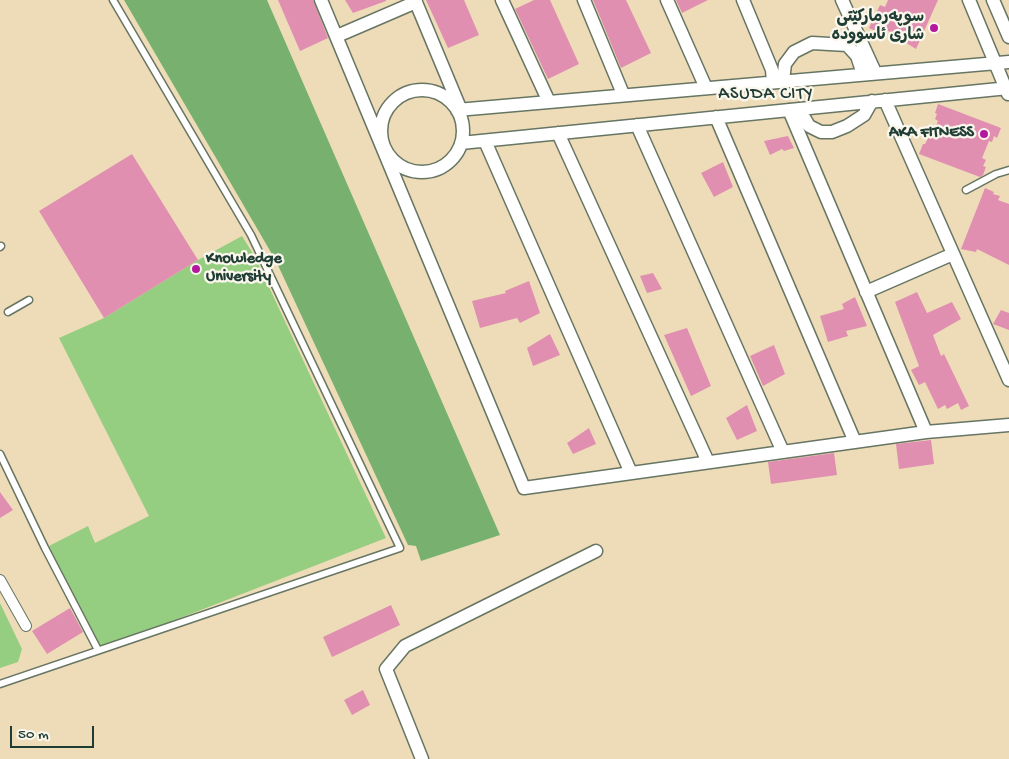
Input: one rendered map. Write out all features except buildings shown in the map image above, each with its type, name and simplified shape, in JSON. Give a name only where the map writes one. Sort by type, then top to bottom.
[{"type":"street","points":[[322,0],[524,488],[926,432],[1009,425]]},
{"type":"street","points":[[502,0],[549,102]]},
{"type":"street","points":[[584,0],[623,94]]},
{"type":"street","points":[[667,0],[706,88]]},
{"type":"street","points":[[743,0],[778,82]]},
{"type":"street","points":[[842,0],[869,73]]},
{"type":"street","points":[[461,143],[879,100],[1008,91],[969,0]]},
{"type":"street","points":[[993,0],[1009,37]]},
{"type":"street","points":[[337,36],[415,1],[459,110],[462,126],[461,143],[455,155],[446,164],[434,170],[421,172],[408,170],[397,164],[388,154],[382,143],[380,130],[383,117],[390,105],[400,96],[425,90],[437,93],[449,100],[459,110]]},
{"type":"street","points":[[778,82],[785,64],[794,52],[812,42],[846,45],[858,56],[869,73]]},
{"type":"street","points":[[459,110],[623,94],[1009,62]]},
{"type":"street","points":[[794,109],[808,126],[821,132],[832,132],[847,126],[864,115],[879,100]]},
{"type":"street","points":[[879,100],[953,254],[1009,380]]},
{"type":"street","points":[[794,109],[866,292],[926,432]]},
{"type":"street","points":[[716,117],[855,442]]},
{"type":"street","points":[[637,126],[783,452]]},
{"type":"street","points":[[558,134],[708,462]]},
{"type":"street","points":[[485,141],[631,473]]},
{"type":"street","points":[[866,292],[953,254]]},
{"type":"street","points":[[422,759],[386,669],[405,646],[596,552]]},
{"type":"street","points":[[0,580],[26,626]]},
{"type":"lane","points":[[0,684],[400,548],[251,235],[113,0]]},
{"type":"lane","points":[[966,190],[996,174],[1009,170]]},
{"type":"lane","points":[[8,312],[30,300]]},
{"type":"lane","points":[[0,454],[44,548],[98,650]]},
{"type":"green space","points":[[124,0],[267,0],[500,535],[421,561],[416,546],[408,545],[276,261]]},
{"type":"green space","points":[[242,236],[255,257],[386,538],[98,650],[45,548],[88,526],[95,543],[149,516],[59,338],[104,318],[198,260]]},
{"type":"green space","points":[[0,603],[22,649],[18,662],[0,668]]},
{"type":"place","name":"سوپەرمارکێتی شاری ئاسوودە","points":[[934,28]]},
{"type":"place","name":"AKA FITNESS","points":[[984,134]]},
{"type":"place","name":"Knowledge University","points":[[196,269]]},
{"type":"district","name":"ASUDA CITY","points":[[766,95]]}]
